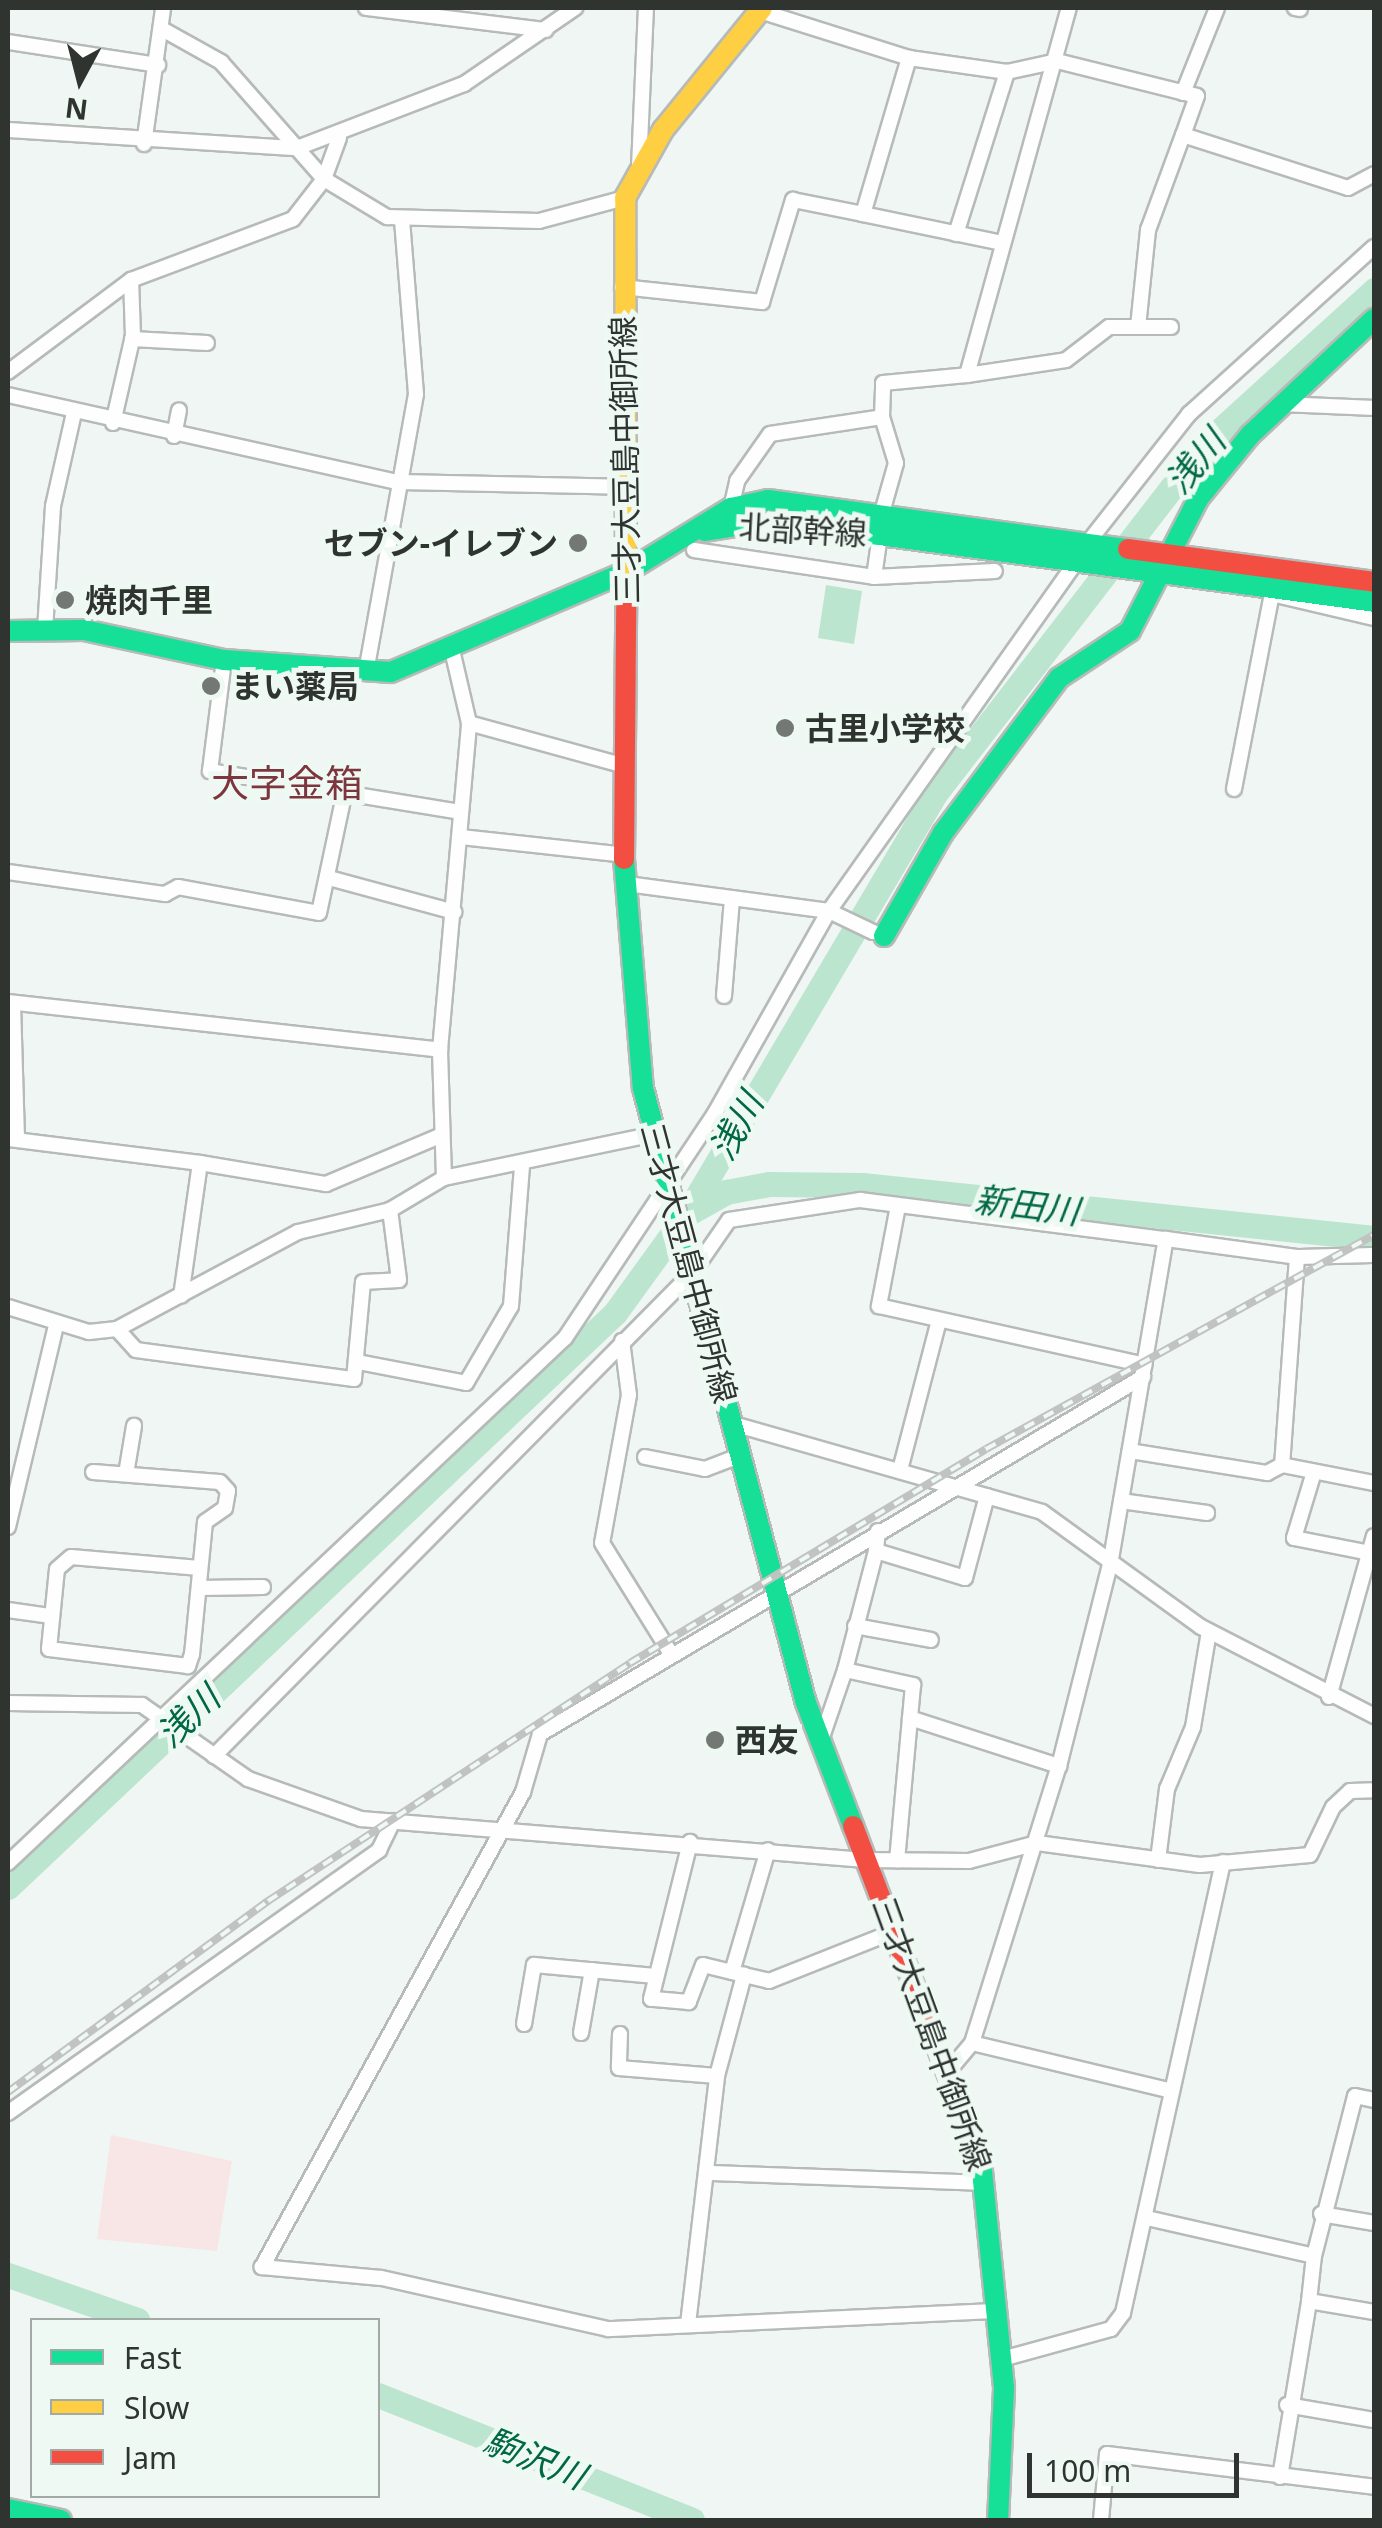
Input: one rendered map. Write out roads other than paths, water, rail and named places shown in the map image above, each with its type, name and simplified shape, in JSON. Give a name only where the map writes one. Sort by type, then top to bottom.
[{"type":"street","points":[[144,144],[163,8]]},
{"type":"street","points":[[366,8],[546,30]]},
{"type":"street","points":[[8,130],[144,144],[297,148],[339,138],[464,84],[575,8]]},
{"type":"street","points":[[639,168],[646,8]]},
{"type":"street","points":[[967,376],[1069,8]]},
{"type":"street","points":[[1183,92],[1217,8]]},
{"type":"street","points":[[761,9],[909,58],[1007,72],[1057,60],[1198,96],[1148,230],[1138,327]]},
{"type":"street","name":"三才大豆島中御所線","points":[[761,9],[639,168],[625,198],[622,286],[628,571],[618,764],[634,1013],[655,1134],[774,1591],[820,1744],[951,2068],[986,2183],[992,2311],[1002,2360],[998,2520]]},
{"type":"street","points":[[162,30],[221,62],[324,179],[402,219],[538,221],[625,198]]},
{"type":"street","points":[[8,42],[158,65]]},
{"type":"street","points":[[863,214],[909,58]]},
{"type":"street","points":[[956,234],[1007,72]]},
{"type":"street","points":[[1183,135],[1348,188],[1374,174]]},
{"type":"street","points":[[8,372],[131,280],[283,225],[324,179],[339,138]]},
{"type":"street","points":[[622,286],[762,302],[793,200],[1002,244]]},
{"type":"street","points":[[366,672],[416,377],[402,219]]},
{"type":"street","points":[[8,1863],[564,1338],[670,1184],[833,914],[1087,554],[1202,402],[1374,247]]},
{"type":"street","points":[[113,424],[132,339],[131,280]]},
{"type":"street","points":[[626,884],[833,914],[878,934],[986,771],[1059,678],[1130,631],[1157,563],[1198,499],[1282,404],[1374,319]]},
{"type":"street","points":[[874,576],[880,525],[896,463],[882,417],[883,383],[967,376],[1066,360],[1109,327],[1171,327]]},
{"type":"street","points":[[132,339],[206,343]]},
{"type":"street","points":[[8,395],[113,424],[396,482],[627,487]]},
{"type":"street","points":[[1282,404],[1374,408]]},
{"type":"street","points":[[174,436],[179,410]]},
{"type":"street","points":[[45,630],[53,506],[74,413]]},
{"type":"street","points":[[731,508],[737,481],[770,434],[882,417]]},
{"type":"street","name":"北部幹線","points":[[671,545],[731,508],[786,500],[880,525]]},
{"type":"street","name":"北部幹線","points":[[671,545],[742,522],[880,525],[1157,563]]},
{"type":"street","points":[[8,631],[45,630],[224,660],[366,672],[452,650],[628,571],[671,545]]},
{"type":"street","points":[[694,550],[874,576],[994,571]]},
{"type":"street","points":[[1157,563],[1374,582]]},
{"type":"street","points":[[1157,563],[1374,602]]},
{"type":"street","points":[[1234,790],[1272,594],[1374,618]]},
{"type":"street","points":[[444,1178],[440,1050],[469,723],[452,650]]},
{"type":"street","points":[[224,660],[210,771],[461,812]]},
{"type":"street","points":[[469,723],[618,764]]},
{"type":"street","points":[[8,872],[165,894],[178,887],[320,913],[344,795]]},
{"type":"street","points":[[461,837],[626,855]]},
{"type":"street","points":[[328,878],[454,912]]},
{"type":"street","points":[[724,996],[719,970],[732,898]]},
{"type":"street","points":[[440,1050],[10,1003],[12,1139],[326,1184],[442,1135]]},
{"type":"street","points":[[8,1307],[56,1324],[117,1329],[298,1232],[390,1210],[444,1178],[522,1167],[655,1134]]},
{"type":"street","points":[[181,1296],[200,1163]]},
{"type":"street","points":[[358,1362],[466,1383],[510,1306],[522,1167]]},
{"type":"street","points":[[212,1755],[693,1272],[729,1220],[832,1201],[1297,1257],[1374,1255]]},
{"type":"street","points":[[898,1206],[879,1306],[938,1324],[1144,1371]]},
{"type":"street","points":[[117,1329],[136,1350],[354,1379],[364,1282],[399,1280],[390,1210]]},
{"type":"street","points":[[951,2068],[972,2044],[1059,1766],[1110,1565],[1166,1239]]},
{"type":"street","points":[[1282,1465],[1297,1257]]},
{"type":"street","points":[[8,1526],[56,1324]]},
{"type":"street","points":[[900,1470],[938,1324]]},
{"type":"street","points":[[622,1341],[629,1395],[602,1543],[670,1654]]},
{"type":"street","points":[[992,2311],[878,2323],[688,2324],[608,2329],[381,2278],[262,2267],[504,1828],[540,1734],[1144,1371]]},
{"type":"street","points":[[730,1422],[1042,1512],[1110,1565],[1209,1631],[1329,1697],[1374,1716]]},
{"type":"street","points":[[126,1474],[134,1426]]},
{"type":"street","points":[[1130,1451],[1267,1473],[1282,1465],[1374,1483]]},
{"type":"street","points":[[645,1456],[705,1469],[739,1456]]},
{"type":"street","points":[[93,1472],[220,1482],[228,1491],[225,1508],[205,1522],[200,1588],[188,1666],[48,1649],[58,1569],[71,1557],[200,1568]]},
{"type":"street","points":[[1314,1472],[1294,1538],[1370,1560]]},
{"type":"street","points":[[876,1551],[965,1578],[988,1496]]},
{"type":"street","points":[[1121,1501],[1208,1512]]},
{"type":"street","points":[[820,1744],[845,1670],[878,1531]]},
{"type":"street","points":[[1329,1697],[1374,1536]]},
{"type":"street","points":[[200,1588],[263,1587]]},
{"type":"street","points":[[8,1610],[50,1616]]},
{"type":"street","points":[[855,1626],[931,1640]]},
{"type":"street","points":[[1158,1860],[1209,1631]]},
{"type":"street","points":[[845,1670],[914,1685],[897,1860]]},
{"type":"street","points":[[8,1703],[47,1709],[90,1700],[162,1716],[212,1755],[305,1799],[393,1821],[690,1842],[866,1860],[969,1861],[1037,1843],[1158,1860],[1223,1862],[1310,1855],[1334,1807],[1350,1791],[1374,1790]]},
{"type":"street","points":[[910,1718],[1059,1766]]},
{"type":"street","points":[[8,2113],[378,1850],[393,1821]]},
{"type":"street","points":[[690,1842],[650,1999],[690,2002],[703,1965],[769,1982],[898,1930]]},
{"type":"street","points":[[688,2324],[712,2173],[716,2076],[768,1850]]},
{"type":"street","points":[[1002,2360],[1111,2329],[1147,2218],[1168,2090],[1223,1862]]},
{"type":"street","points":[[524,2024],[534,1965],[656,1976]]},
{"type":"street","points":[[581,2033],[592,1970]]},
{"type":"street","points":[[620,2034],[620,2068],[716,2076]]},
{"type":"street","points":[[972,2044],[1168,2090]]},
{"type":"street","points":[[1280,2477],[1287,2406],[1322,2214],[1356,2096],[1374,2100]]},
{"type":"street","points":[[712,2173],[986,2183]]},
{"type":"street","points":[[1322,2214],[1374,2224]]},
{"type":"street","points":[[1147,2218],[1314,2256]]},
{"type":"street","points":[[1308,2301],[1374,2312]]},
{"type":"street","points":[[1287,2406],[1374,2420]]},
{"type":"street","points":[[1101,2520],[1107,2454],[1374,2487]]},
{"type":"street","points":[[8,2509],[62,2520]]},
{"type":"waterway","name":"浅川","points":[[8,1887],[615,1313],[686,1215],[934,795],[1205,444],[1374,290]]},
{"type":"waterway","name":"新田川","points":[[689,1213],[726,1192],[769,1184],[862,1185],[1374,1238]]},
{"type":"waterway","name":"駒沢川","points":[[8,2275],[131,2318]]},
{"type":"waterway","name":"駒沢川","points":[[380,2396],[692,2520]]},
{"type":"railway","points":[[8,2092],[268,1901],[630,1663],[986,1449],[1374,1235]]},
{"type":"place","name":"セブン-イレブン","points":[[578,543]]},
{"type":"place","name":"焼肉千里","points":[[65,600]]},
{"type":"place","name":"まい薬局","points":[[211,686]]},
{"type":"place","name":"古里小学校","points":[[785,728]]},
{"type":"place","name":"西友","points":[[715,1740]]},
{"type":"district","name":"大字金箱","points":[[287,783]]}]
